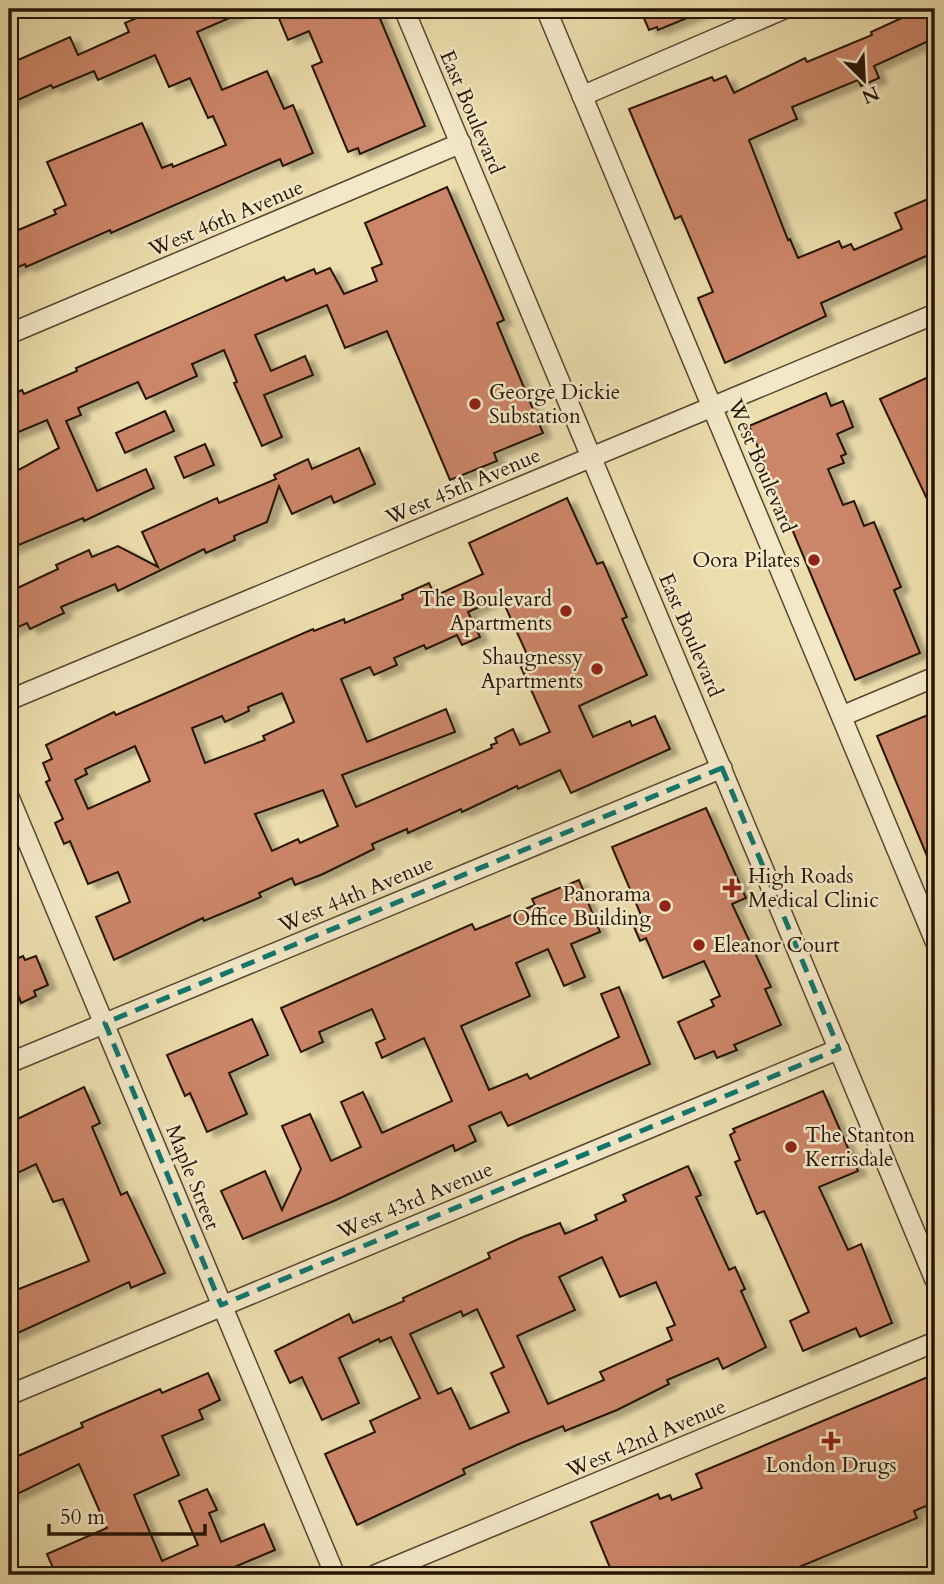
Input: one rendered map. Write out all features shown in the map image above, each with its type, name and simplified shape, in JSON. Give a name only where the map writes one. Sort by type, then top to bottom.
[{"type":"street","name":"East Boulevard","points":[[404,9],[935,1280]]},
{"type":"street","name":"West Boulevard","points":[[546,9],[935,941]]},
{"type":"street","points":[[582,96],[784,9]]},
{"type":"street","name":"West 46th Avenue","points":[[9,334],[461,143]]},
{"type":"street","name":"West 45th Avenue","points":[[9,700],[935,314]]},
{"type":"street","points":[[842,716],[935,677]]},
{"type":"street","name":"West 44th Avenue","points":[[9,1063],[722,768]]},
{"type":"street","name":"Maple Street","points":[[9,797],[335,1575]]},
{"type":"street","name":"West 43rd Avenue","points":[[9,1395],[839,1049]]},
{"type":"street","name":"West 42nd Avenue","points":[[375,1575],[935,1342]]},
{"type":"highlighted area","points":[[722,768],[839,1049],[221,1305],[105,1023]]},
{"type":"building","points":[[157,9],[250,9],[197,32],[222,90],[267,71],[284,109],[293,105],[313,153],[283,166],[280,159],[111,233],[110,230],[26,267],[25,264],[9,271],[9,234],[56,214],[54,210],[66,205],[47,162],[142,123],[162,168],[172,164],[173,167],[226,145],[213,116],[208,118],[190,78],[169,87],[155,55],[98,80],[94,71],[53,88],[51,85],[9,104],[9,64],[70,37],[78,55],[129,32],[125,23]]},
{"type":"building","points":[[275,9],[376,9],[425,126],[360,154],[358,148],[348,152],[312,66],[322,62],[309,31],[288,40]]},
{"type":"building","points":[[640,9],[709,9],[658,30],[657,27],[649,30]]},
{"type":"building","points":[[913,9],[935,9],[935,38],[874,66],[879,78],[861,86],[858,80],[792,107],[797,119],[749,140],[788,240],[790,239],[798,258],[839,241],[842,248],[851,244],[854,250],[902,229],[895,213],[935,196],[935,252],[821,303],[826,316],[725,363],[698,298],[713,292],[681,216],[675,219],[629,109],[712,77],[714,81],[726,76],[734,93],[805,58],[807,62],[872,35],[871,32],[904,17],[902,14]]},
{"type":"building","points":[[447,187],[504,320],[497,323],[543,433],[494,453],[497,461],[450,480],[387,331],[345,348],[327,305],[255,335],[271,371],[305,356],[313,375],[264,395],[282,437],[262,446],[234,383],[237,382],[224,350],[192,364],[197,376],[146,399],[138,382],[78,408],[81,415],[66,421],[97,491],[146,469],[154,488],[84,521],[83,518],[9,549],[9,475],[59,448],[47,420],[9,436],[9,396],[22,390],[24,394],[77,371],[76,368],[284,277],[286,281],[314,269],[316,274],[330,268],[344,294],[377,281],[372,268],[382,264],[365,223]]},
{"type":"building","points":[[935,374],[935,437],[927,440],[935,458],[935,516],[880,399]]},
{"type":"building","points":[[826,393],[831,406],[843,401],[853,427],[837,434],[846,454],[841,456],[844,463],[828,469],[843,505],[854,501],[864,526],[874,522],[901,587],[894,590],[920,653],[855,680],[749,426]]},
{"type":"building","points":[[165,411],[174,431],[125,453],[116,433]]},
{"type":"building","points":[[205,444],[214,465],[184,478],[175,457]]},
{"type":"building","points":[[359,448],[375,484],[334,503],[331,496],[292,514],[279,486],[267,522],[234,536],[235,540],[206,553],[204,549],[118,591],[115,584],[61,607],[64,613],[30,629],[27,623],[9,631],[9,592],[58,569],[56,565],[89,550],[92,557],[118,546],[158,567],[142,532],[217,498],[219,503],[276,479],[274,475],[308,459],[312,469]]},
{"type":"building","points":[[567,498],[597,564],[603,562],[627,617],[622,619],[647,675],[579,706],[593,737],[630,721],[632,726],[655,716],[670,749],[571,793],[560,770],[518,789],[517,786],[462,812],[461,809],[408,833],[407,829],[372,844],[374,849],[323,874],[295,885],[292,878],[259,893],[261,897],[204,921],[203,918],[114,960],[96,917],[130,902],[118,872],[88,884],[70,841],[64,844],[55,823],[63,819],[46,782],[50,780],[43,763],[52,759],[46,745],[114,712],[116,715],[313,629],[314,631],[344,619],[345,623],[403,599],[402,595],[429,583],[435,596],[483,574],[469,543]],"holes":[[[501,597],[530,661],[520,665],[550,732],[520,745],[513,729],[495,738],[497,743],[491,745],[492,748],[356,807],[342,775],[455,732],[446,709],[367,742],[341,679],[370,667],[374,675],[397,665],[394,658],[424,645],[426,649],[457,635],[462,645],[480,637],[468,612]],[[282,693],[294,722],[263,736],[265,740],[205,763],[192,728],[222,716],[225,722],[249,711],[248,707]],[[135,746],[150,781],[88,809],[75,780],[87,774],[85,769]],[[323,790],[338,826],[300,843],[298,839],[272,851],[255,814]]]},
{"type":"building","points":[[935,712],[935,875],[877,736]]},
{"type":"building","points":[[706,808],[746,898],[732,904],[771,987],[765,989],[781,1025],[734,1045],[737,1050],[717,1058],[714,1051],[695,1059],[678,1022],[714,1006],[711,1000],[720,996],[704,961],[663,978],[646,938],[640,941],[631,920],[641,915],[612,847]]},
{"type":"building","points":[[579,880],[600,932],[571,944],[585,977],[564,986],[548,949],[516,963],[530,996],[461,1026],[489,1090],[527,1074],[530,1079],[619,1037],[601,994],[619,987],[650,1064],[508,1126],[501,1112],[469,1126],[476,1141],[455,1151],[453,1145],[336,1200],[243,1239],[221,1191],[265,1171],[282,1210],[301,1169],[282,1126],[310,1114],[331,1161],[361,1147],[341,1102],[363,1092],[382,1133],[452,1101],[424,1038],[382,1058],[376,1043],[385,1039],[372,1009],[319,1032],[323,1042],[301,1052],[281,1008],[472,924],[475,930],[535,905],[532,899]]},
{"type":"building","points":[[23,956],[25,960],[36,956],[48,985],[34,991],[36,996],[21,1003],[19,997],[9,1001],[9,962]]},
{"type":"building","points":[[252,1019],[268,1055],[229,1073],[247,1114],[207,1132],[190,1093],[185,1096],[167,1055]]},
{"type":"building","points":[[84,1087],[100,1123],[92,1127],[121,1195],[127,1192],[165,1273],[131,1288],[129,1282],[9,1337],[9,1293],[89,1261],[63,1199],[53,1202],[36,1164],[9,1177],[9,1123]]},
{"type":"building","points":[[823,1091],[858,1171],[819,1187],[848,1250],[861,1244],[892,1323],[860,1337],[856,1328],[803,1351],[790,1321],[809,1312],[764,1211],[757,1214],[735,1162],[740,1160],[730,1135],[735,1132],[733,1129]]},
{"type":"building","points":[[688,1166],[701,1195],[696,1197],[729,1270],[735,1267],[745,1289],[741,1291],[766,1347],[723,1369],[718,1358],[667,1380],[669,1384],[617,1410],[565,1431],[563,1426],[519,1444],[463,1469],[465,1474],[357,1525],[325,1454],[375,1432],[370,1421],[420,1398],[391,1337],[380,1342],[379,1339],[339,1358],[359,1403],[322,1420],[302,1377],[290,1383],[275,1351],[349,1314],[353,1323],[404,1301],[403,1298],[490,1258],[488,1253],[523,1237],[560,1223],[565,1234],[597,1220],[595,1215],[626,1201],[623,1195]],"holes":[[[602,1257],[620,1297],[656,1282],[675,1325],[667,1328],[672,1340],[600,1372],[604,1380],[548,1404],[517,1336],[575,1310],[559,1277]],[[477,1309],[504,1367],[491,1373],[509,1412],[470,1429],[451,1388],[438,1394],[410,1334],[461,1311],[463,1316]]]},
{"type":"building","points":[[208,1373],[220,1400],[199,1410],[203,1419],[162,1436],[179,1475],[134,1495],[162,1561],[198,1545],[179,1501],[207,1489],[217,1510],[209,1513],[221,1542],[264,1524],[275,1550],[232,1568],[236,1575],[56,1575],[47,1554],[107,1528],[79,1464],[9,1498],[9,1460],[83,1427],[81,1423],[160,1389],[162,1393]]},
{"type":"building","points":[[935,1374],[935,1502],[914,1511],[917,1518],[780,1575],[613,1575],[591,1522],[658,1494],[660,1499],[670,1495],[672,1500],[702,1488],[696,1474]]},
{"type":"place","name":"George Dickie Substation","points":[[475,404]]},
{"type":"place","name":"Oora Pilates","points":[[814,560]]},
{"type":"place","name":"The Boulevard Apartments","points":[[566,611]]},
{"type":"place","name":"Shaugnessy Apartments","points":[[597,669]]},
{"type":"place","name":"High Roads Medical Clinic","points":[[732,888]]},
{"type":"place","name":"Panorama Office Building","points":[[665,906]]},
{"type":"place","name":"Eleanor Court","points":[[699,945]]},
{"type":"place","name":"The Stanton Kerrisdale","points":[[791,1147]]},
{"type":"place","name":"London Drugs","points":[[831,1441]]}]
